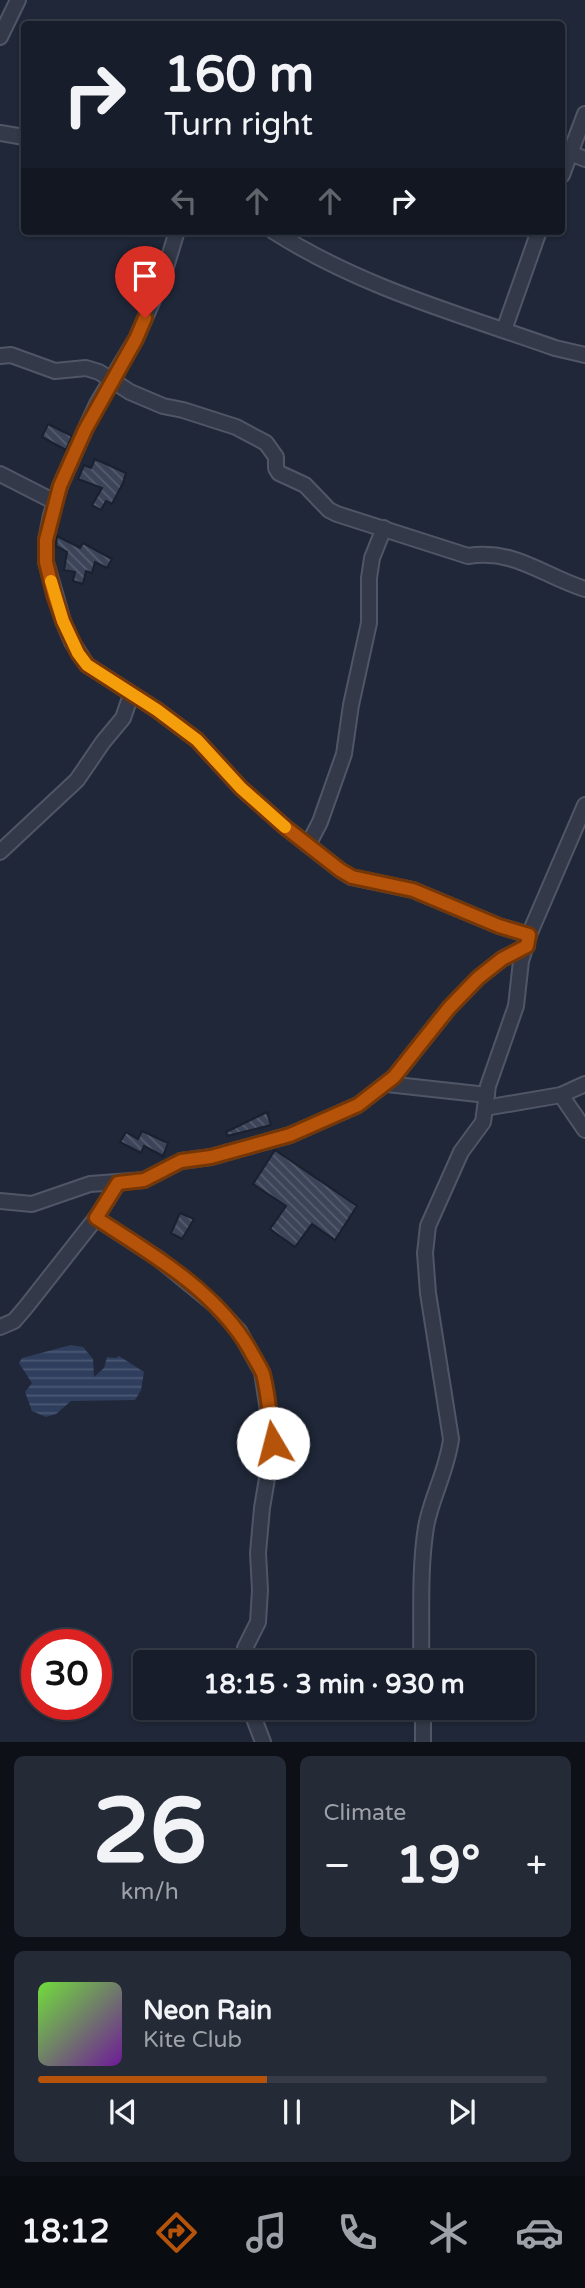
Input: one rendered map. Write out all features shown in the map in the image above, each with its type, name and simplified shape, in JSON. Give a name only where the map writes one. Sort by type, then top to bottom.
[{"type":"street","points":[[0,37],[18,0]]},
{"type":"street","points":[[565,167],[585,114]]},
{"type":"street","points":[[0,132],[21,136]]},
{"type":"street","points":[[570,153],[585,159]]},
{"type":"street","points":[[176,235],[163,277],[136,339],[85,430],[55,502],[46,540],[46,562],[63,621],[78,653],[87,665],[157,710],[197,740],[241,788],[308,845],[352,877],[413,890],[528,940]]},
{"type":"street","points":[[280,235],[381,288],[585,355]]},
{"type":"street","points":[[504,330],[538,235]]},
{"type":"street","points":[[0,356],[10,355],[55,371],[86,368],[163,406],[236,427],[272,448],[279,472],[311,489],[329,510],[468,556],[485,554],[519,559],[545,574],[585,589]]},
{"type":"street","points":[[0,474],[55,502]]},
{"type":"street","points":[[308,845],[320,822],[344,754],[351,705],[369,623],[372,558],[384,528]]},
{"type":"street","points":[[0,852],[77,780],[103,742],[124,718],[131,695]]},
{"type":"street","points":[[421,1650],[426,1523],[449,1459],[451,1439],[428,1293],[425,1253],[428,1226],[461,1152],[482,1122],[516,1006],[521,961],[528,940],[580,828],[585,804]]},
{"type":"street","points":[[0,1201],[32,1204],[90,1184],[144,1180],[181,1161],[211,1157],[290,1135],[358,1105],[387,1084],[449,1008],[478,978],[528,940]]},
{"type":"street","points":[[387,1084],[486,1102],[561,1095],[585,1084]]},
{"type":"street","points":[[561,1095],[585,1130]]},
{"type":"street","points":[[0,1327],[14,1321],[26,1307],[96,1218],[118,1183]]},
{"type":"street","points":[[96,1218],[159,1259],[214,1304],[239,1331],[262,1372],[273,1443],[262,1508],[258,1553],[258,1622],[245,1650]]},
{"type":"street","points":[[254,1720],[262,1742]]},
{"type":"street","points":[[423,1720],[423,1742]]},
{"type":"water","points":[[71,1345],[83,1347],[93,1359],[94,1377],[104,1368],[107,1357],[119,1356],[144,1372],[141,1390],[135,1400],[71,1401],[56,1414],[46,1417],[32,1411],[25,1392],[32,1383],[19,1363],[22,1358]]},
{"type":"building","points":[[48,424],[72,436],[66,450],[42,437]]},
{"type":"building","points":[[95,459],[126,473],[112,504],[106,501],[101,510],[92,505],[102,488],[78,479],[84,465],[91,468]]},
{"type":"building","points":[[57,536],[80,548],[83,543],[112,559],[107,568],[95,562],[92,573],[86,571],[83,584],[73,581],[75,572],[64,570],[67,552],[56,546]]},
{"type":"building","points":[[267,1112],[271,1125],[227,1136],[226,1132]]},
{"type":"building","points":[[142,1131],[168,1143],[163,1156],[144,1146],[141,1153],[120,1142],[126,1132],[138,1139]]},
{"type":"building","points":[[275,1150],[357,1206],[335,1240],[312,1224],[295,1247],[270,1229],[286,1206],[253,1184]]},
{"type":"building","points":[[180,1213],[194,1219],[182,1239],[171,1233]]},
{"type":"slow traffic","points":[[51,581],[72,642],[87,665],[157,710],[197,740],[241,788],[285,827]]},
{"type":"route","points":[[145,318],[136,339],[97,404],[60,486],[51,514],[46,540],[46,562],[63,621],[78,653],[87,665],[157,710],[197,740],[241,788],[340,870],[352,877],[413,890],[499,926],[529,935],[527,946],[502,959],[478,978],[449,1008],[394,1077],[358,1105],[290,1135],[211,1157],[181,1161],[144,1180],[118,1183],[96,1218],[159,1259],[190,1283],[239,1331],[262,1372],[273,1443]]}]
